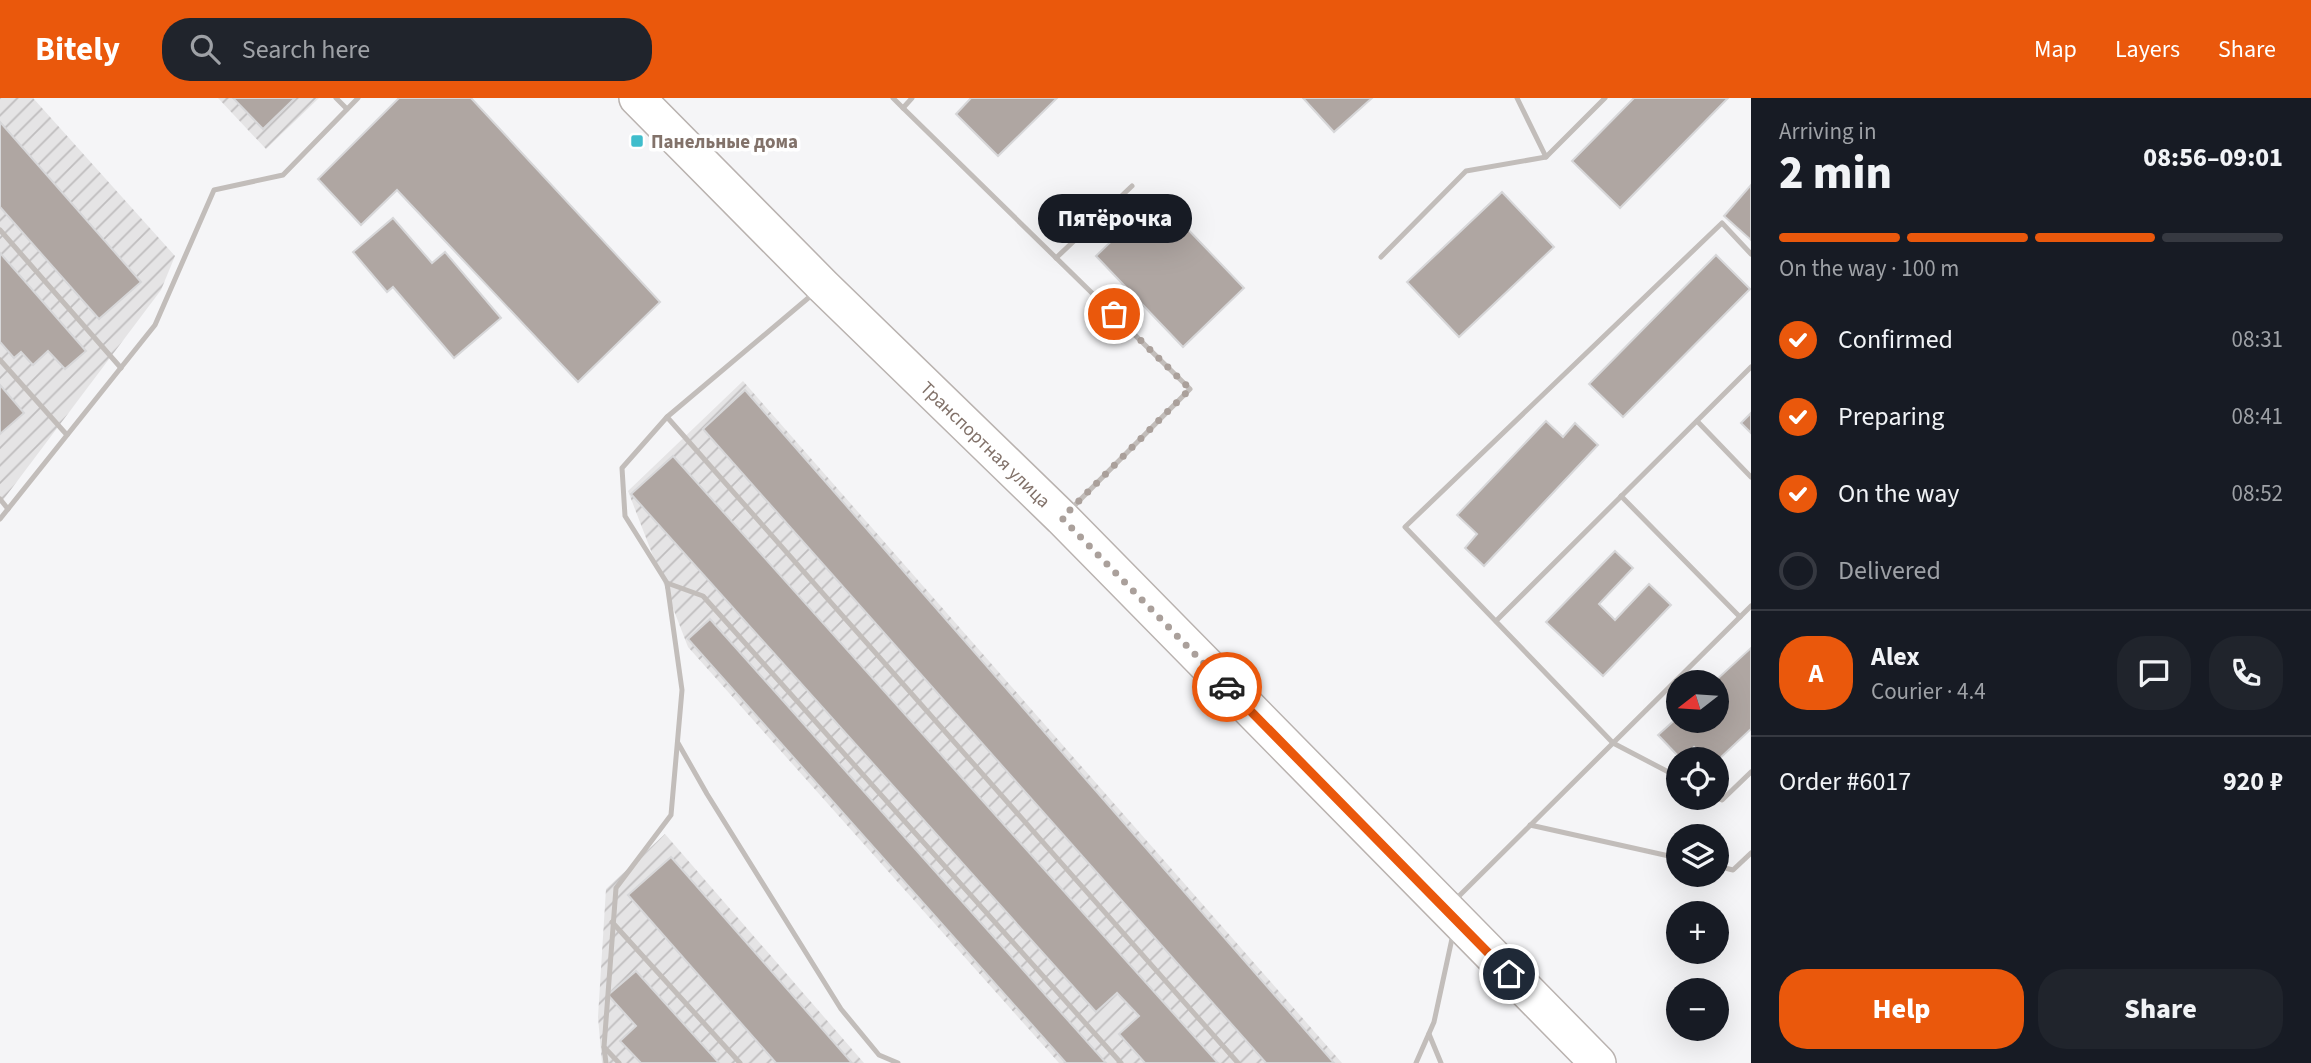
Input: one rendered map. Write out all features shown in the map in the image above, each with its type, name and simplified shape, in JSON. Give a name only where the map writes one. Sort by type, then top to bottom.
[{"type":"main road","name":"Транспортная улица","points":[[637,98],[824,286],[1062,518],[1598,1063]]},
{"type":"lane","points":[[336,98],[347,109]]},
{"type":"lane","points":[[0,519],[155,325],[214,190],[283,175],[358,98]]},
{"type":"lane","points":[[893,98],[1190,389],[1062,518]]},
{"type":"lane","points":[[903,108],[912,98]]},
{"type":"lane","points":[[1517,98],[1546,157]]},
{"type":"lane","points":[[1381,257],[1466,171],[1546,157],[1605,98]]},
{"type":"lane","points":[[1056,258],[1132,186]]},
{"type":"lane","points":[[1666,771],[1613,743],[1405,527],[1722,223],[1751,254]]},
{"type":"lane","points":[[0,230],[121,368]]},
{"type":"lane","points":[[606,1063],[604,1047],[616,888],[671,815],[682,690],[667,583],[625,516],[622,468],[667,417],[824,286]]},
{"type":"lane","points":[[0,360],[67,435]]},
{"type":"lane","points":[[1496,621],[1751,367]]},
{"type":"lane","points":[[667,417],[1238,1063]]},
{"type":"lane","points":[[1697,421],[1751,477]]},
{"type":"lane","points":[[1621,496],[1740,617]]},
{"type":"lane","points":[[0,499],[8,509]]},
{"type":"lane","points":[[667,583],[703,596],[1121,1063]]},
{"type":"lane","points":[[1416,1063],[1434,1022],[1450,915],[1530,825],[1751,606]]},
{"type":"lane","points":[[678,742],[707,794],[841,1009],[879,1055],[898,1063]]},
{"type":"lane","points":[[1729,793],[1751,772]]},
{"type":"lane","points":[[1530,825],[1666,855]]},
{"type":"lane","points":[[1729,869],[1733,870],[1751,853]]},
{"type":"lane","points":[[612,922],[740,1063]]},
{"type":"lane","points":[[1429,1034],[1441,1063]]},
{"type":"lane","points":[[604,1047],[619,1063]]},
{"type":"shaded area","points":[[0,98],[33,98],[175,256],[161,290],[0,504]]},
{"type":"shaded area","points":[[218,98],[319,98],[266,149]]},
{"type":"shaded area","points":[[743,381],[1342,1063],[1059,1063],[688,647],[628,491]]},
{"type":"shaded area","points":[[665,834],[864,1063],[602,1063],[598,1017],[606,889]]},
{"type":"building","points":[[233,98],[295,98],[263,129]]},
{"type":"building","points":[[399,98],[471,98],[660,302],[578,382],[397,190],[361,225],[318,179]]},
{"type":"building","points":[[971,98],[1057,98],[998,156],[956,114]]},
{"type":"building","points":[[1303,98],[1372,98],[1334,132]]},
{"type":"building","points":[[1634,98],[1728,98],[1620,208],[1572,161]]},
{"type":"building","points":[[0,122],[141,282],[99,319],[0,207]]},
{"type":"building","points":[[1751,185],[1751,240],[1724,216]]},
{"type":"building","points":[[1502,192],[1554,247],[1459,337],[1407,282]]},
{"type":"building","points":[[1157,197],[1244,288],[1183,347],[1096,256]]},
{"type":"building","points":[[393,218],[432,263],[445,252],[501,318],[454,358],[393,287],[387,292],[353,252]]},
{"type":"building","points":[[0,253],[86,351],[65,369],[48,351],[33,365],[21,352],[14,358],[0,342]]},
{"type":"building","points":[[1716,255],[1750,289],[1623,417],[1589,384]]},
{"type":"building","points":[[0,385],[24,413],[0,434]]},
{"type":"building","points":[[745,390],[1334,1063],[1266,1063],[703,429]]},
{"type":"building","points":[[1751,413],[1751,433],[1741,423]]},
{"type":"building","points":[[1546,421],[1563,437],[1575,423],[1598,445],[1484,566],[1465,548],[1477,534],[1457,515]]},
{"type":"building","points":[[673,456],[1218,1063],[1145,1063],[1119,1034],[1139,1016],[1117,993],[1096,1012],[631,494]]},
{"type":"building","points":[[1615,551],[1633,568],[1599,604],[1615,620],[1649,584],[1671,605],[1603,676],[1546,622]]},
{"type":"building","points":[[710,619],[1106,1063],[1066,1063],[688,639]]},
{"type":"building","points":[[1751,648],[1751,729],[1729,750],[1729,747],[1670,747],[1658,735],[1666,728],[1666,733],[1729,733],[1727,670]]},
{"type":"building","points":[[671,857],[852,1063],[776,1063],[628,895]]},
{"type":"building","points":[[636,971],[719,1063],[641,1063],[620,1041],[636,1026],[608,995]]},
{"type":"way so far","points":[[1114,314],[1190,389],[1062,518],[1227,687]]},
{"type":"place","name":"Панельные дома","points":[[637,141]]},
{"type":"place","name":"Пятёрочка","points":[[1114,314]]},
{"type":"route","points":[[1227,687],[1509,974]]}]
